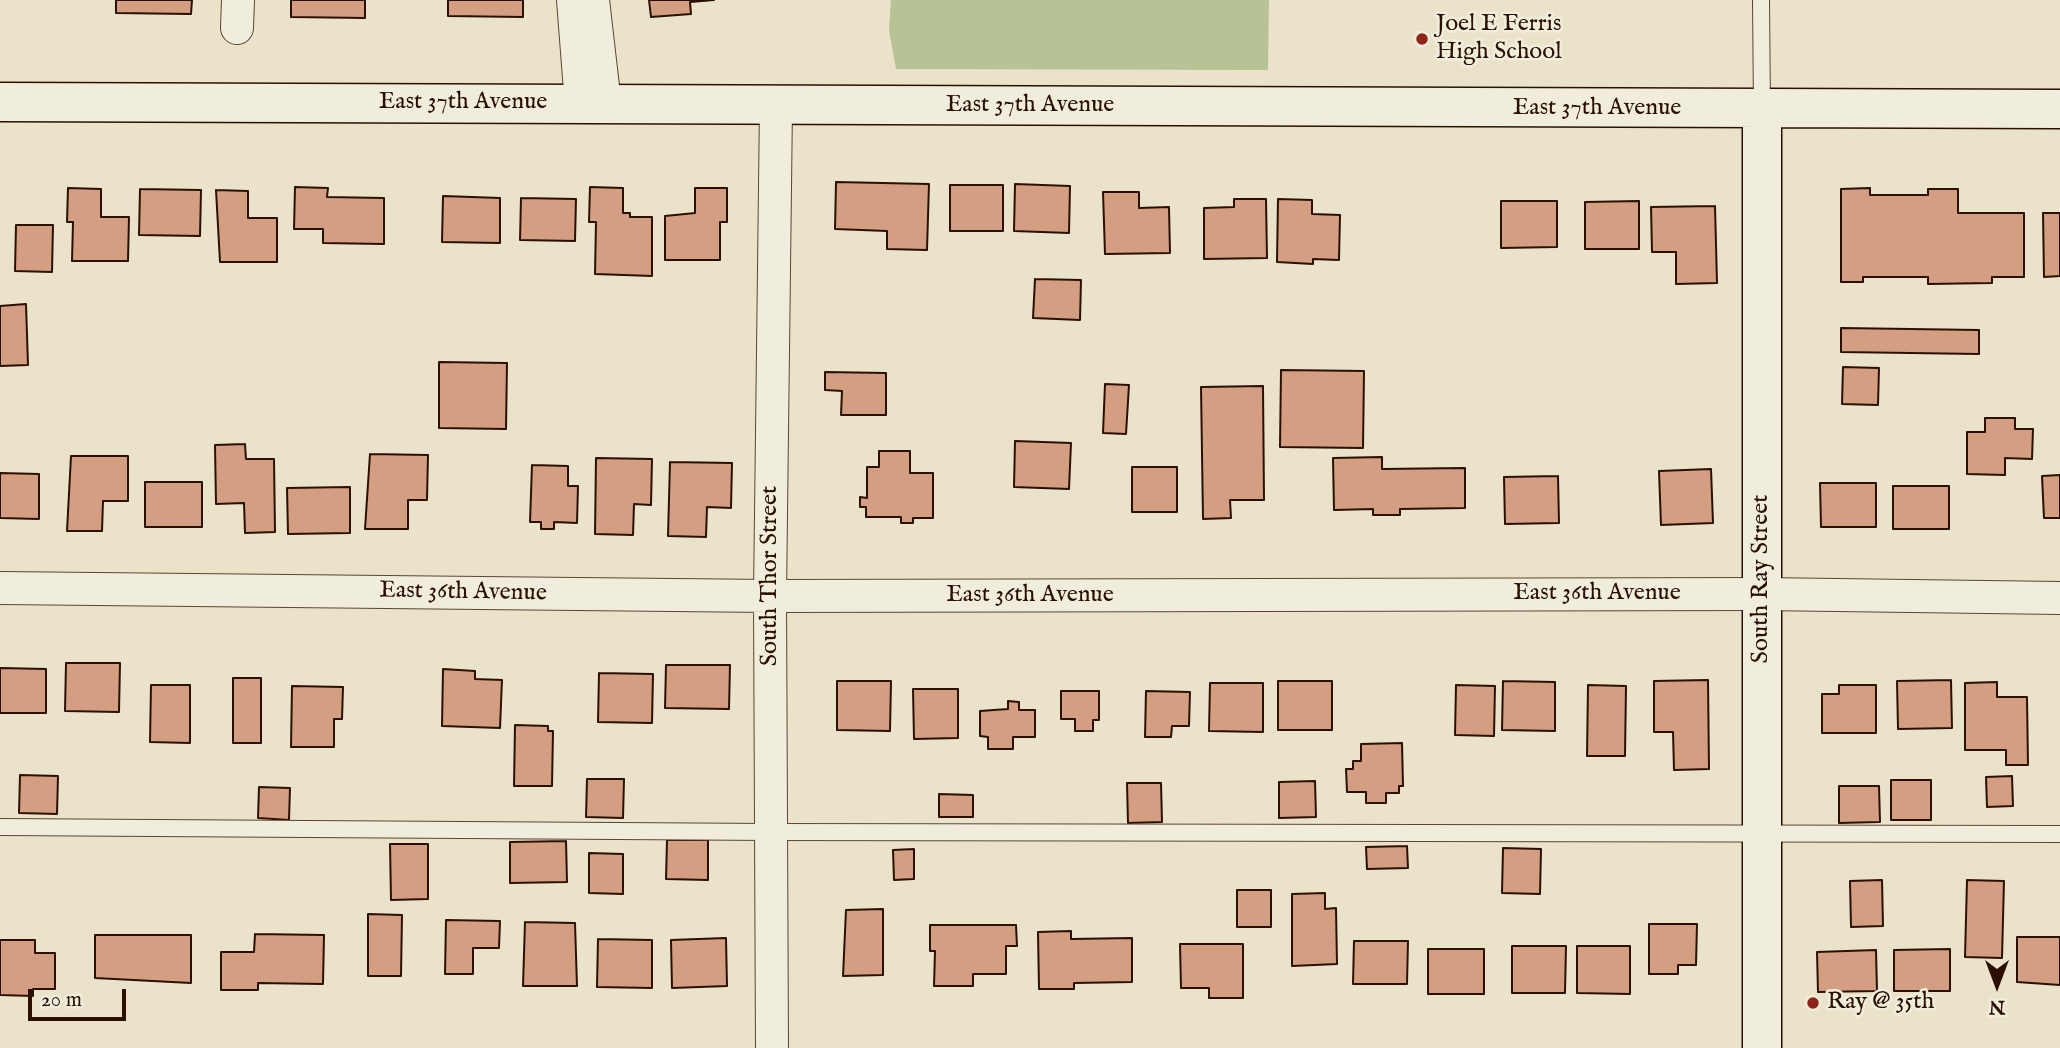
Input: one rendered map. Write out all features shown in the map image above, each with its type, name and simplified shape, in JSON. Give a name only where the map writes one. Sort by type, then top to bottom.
[{"type":"street","points":[[573,0],[593,104]]},
{"type":"street","points":[[593,0],[593,104]]},
{"type":"street","name":"East 37th Avenue","points":[[0,102],[2060,109]]},
{"type":"street","name":"South Thor Street","points":[[772,1048],[770,596],[776,105]]},
{"type":"street","name":"South Ray Street","points":[[1762,110],[1762,1048]]},
{"type":"street","name":"East 36th Avenue","points":[[0,588],[770,596],[1762,594],[2060,598]]},
{"type":"lane","points":[[1761,0],[1762,110]]},
{"type":"lane","points":[[0,827],[771,832],[2060,834]]},
{"type":"green space","points":[[891,0],[1269,0],[1268,70],[896,69],[889,30]]},
{"type":"building","points":[[116,0],[192,0],[191,14],[116,13]]},
{"type":"building","points":[[291,0],[365,0],[365,18],[291,17]]},
{"type":"building","points":[[448,0],[523,0],[523,17],[448,16]]},
{"type":"building","points":[[649,0],[714,0],[690,2],[691,14],[651,17]]},
{"type":"building","points":[[836,182],[929,184],[927,250],[887,249],[887,231],[835,229]]},
{"type":"building","points":[[1015,184],[1070,186],[1069,233],[1014,231]]},
{"type":"building","points":[[950,185],[1003,185],[1003,231],[950,231]]},
{"type":"building","points":[[295,187],[328,188],[327,197],[384,198],[384,244],[323,243],[323,229],[294,229]]},
{"type":"building","points":[[590,187],[623,188],[623,213],[630,213],[630,217],[652,217],[652,276],[595,274],[596,222],[589,222]]},
{"type":"building","points":[[68,188],[101,189],[101,217],[129,217],[128,261],[72,261],[73,222],[67,222]]},
{"type":"building","points":[[695,188],[727,188],[727,222],[720,222],[720,260],[665,260],[665,216],[695,213]]},
{"type":"building","points":[[1870,188],[1870,195],[1928,195],[1928,189],[1958,189],[1958,213],[2024,213],[2024,277],[1992,277],[1992,283],[1928,284],[1928,277],[1863,277],[1863,282],[1841,282],[1841,189]]},
{"type":"building","points":[[140,189],[201,190],[200,236],[139,235]]},
{"type":"building","points":[[216,190],[248,191],[248,218],[277,218],[277,262],[220,262]]},
{"type":"building","points":[[1103,192],[1139,192],[1139,208],[1169,207],[1170,253],[1105,254]]},
{"type":"building","points":[[443,196],[500,198],[500,243],[442,242]]},
{"type":"building","points":[[521,198],[576,199],[575,241],[520,240]]},
{"type":"building","points":[[1234,199],[1266,199],[1267,258],[1204,259],[1204,208],[1234,207]]},
{"type":"building","points":[[1278,199],[1312,200],[1312,214],[1340,215],[1339,260],[1313,259],[1313,264],[1277,262]]},
{"type":"building","points":[[1501,201],[1557,201],[1557,247],[1501,248]]},
{"type":"building","points":[[1639,201],[1639,249],[1585,249],[1585,202]]},
{"type":"building","points":[[1715,206],[1717,283],[1676,284],[1676,252],[1652,252],[1651,207]]},
{"type":"building","points":[[2043,213],[2060,213],[2060,276],[2044,277]]},
{"type":"building","points":[[16,225],[53,225],[52,272],[15,271]]},
{"type":"building","points":[[1035,279],[1081,280],[1080,320],[1033,318]]},
{"type":"building","points":[[26,304],[28,365],[0,366],[0,306]]},
{"type":"building","points":[[1841,328],[1979,330],[1979,354],[1841,352]]},
{"type":"building","points":[[439,362],[507,363],[506,429],[439,428]]},
{"type":"building","points":[[1843,367],[1879,368],[1878,405],[1842,404]]},
{"type":"building","points":[[1281,370],[1364,371],[1363,448],[1280,447]]},
{"type":"building","points":[[825,372],[886,373],[886,415],[841,415],[842,391],[825,390]]},
{"type":"building","points":[[1105,384],[1129,385],[1126,434],[1103,433]]},
{"type":"building","points":[[1263,386],[1264,500],[1230,500],[1231,518],[1203,519],[1201,387]]},
{"type":"building","points":[[1985,418],[2015,418],[2015,429],[2033,429],[2032,459],[2005,458],[2005,475],[1967,474],[1967,432],[1985,432]]},
{"type":"building","points":[[1015,441],[1071,443],[1069,489],[1014,487]]},
{"type":"building","points":[[245,444],[246,459],[274,459],[275,532],[245,533],[244,503],[216,504],[215,445]]},
{"type":"building","points":[[879,451],[910,451],[910,473],[933,473],[933,518],[913,518],[913,523],[901,523],[901,517],[866,517],[866,507],[860,507],[860,497],[867,498],[867,467],[879,467]]},
{"type":"building","points":[[370,454],[428,455],[427,500],[408,500],[408,529],[365,529]]},
{"type":"building","points":[[71,456],[128,456],[128,501],[103,501],[102,531],[67,531]]},
{"type":"building","points":[[1382,457],[1382,469],[1465,468],[1465,508],[1400,509],[1400,515],[1373,515],[1373,509],[1334,510],[1333,458]]},
{"type":"building","points":[[596,458],[652,459],[651,505],[634,504],[633,535],[595,534]]},
{"type":"building","points":[[670,462],[732,463],[731,508],[707,507],[706,537],[668,536]]},
{"type":"building","points":[[532,465],[568,466],[568,486],[578,486],[577,523],[554,522],[554,529],[541,529],[541,522],[530,522]]},
{"type":"building","points":[[1132,467],[1177,467],[1177,512],[1132,512]]},
{"type":"building","points":[[1711,469],[1713,523],[1661,525],[1659,471]]},
{"type":"building","points":[[0,473],[39,474],[39,519],[0,518]]},
{"type":"building","points":[[2060,475],[2060,518],[2044,518],[2042,476]]},
{"type":"building","points":[[1558,476],[1559,523],[1505,524],[1504,477]]},
{"type":"building","points":[[145,482],[202,482],[202,527],[145,527]]},
{"type":"building","points":[[1820,483],[1876,483],[1876,527],[1821,527]]},
{"type":"building","points":[[1893,486],[1949,486],[1949,529],[1893,529]]},
{"type":"building","points":[[350,487],[350,533],[288,534],[287,488]]},
{"type":"building","points":[[66,663],[120,663],[119,712],[65,711]]},
{"type":"building","points":[[666,665],[730,665],[729,709],[665,708]]},
{"type":"building","points":[[0,668],[46,669],[46,713],[0,713]]},
{"type":"building","points":[[443,669],[475,671],[475,679],[502,680],[500,728],[442,726]]},
{"type":"building","points":[[599,673],[653,674],[652,723],[598,722]]},
{"type":"building","points":[[233,678],[261,678],[261,743],[233,743]]},
{"type":"building","points":[[1708,680],[1709,769],[1674,770],[1673,732],[1654,732],[1654,681]]},
{"type":"building","points":[[1951,680],[1952,728],[1898,729],[1897,681]]},
{"type":"building","points":[[837,681],[891,681],[890,731],[837,730]]},
{"type":"building","points":[[1278,681],[1332,681],[1332,730],[1278,730]]},
{"type":"building","points":[[1503,681],[1555,682],[1555,731],[1502,730]]},
{"type":"building","points":[[1997,682],[1997,697],[2027,697],[2028,765],[2006,765],[2006,750],[1965,750],[1965,683]]},
{"type":"building","points":[[1210,683],[1263,683],[1263,732],[1209,731]]},
{"type":"building","points":[[151,685],[190,685],[190,743],[150,742]]},
{"type":"building","points":[[1456,685],[1495,686],[1494,736],[1455,735]]},
{"type":"building","points":[[1588,685],[1626,686],[1625,756],[1587,756]]},
{"type":"building","points":[[1839,685],[1876,685],[1876,733],[1822,733],[1822,694],[1839,694]]},
{"type":"building","points":[[292,686],[343,687],[342,719],[334,719],[334,747],[291,747]]},
{"type":"building","points":[[913,689],[958,689],[958,738],[914,739]]},
{"type":"building","points":[[1061,691],[1099,691],[1099,720],[1093,720],[1093,731],[1075,731],[1075,719],[1061,719]]},
{"type":"building","points":[[1146,691],[1190,692],[1189,726],[1172,726],[1171,737],[1145,737]]},
{"type":"building","points":[[1008,701],[1019,702],[1019,710],[1035,710],[1035,737],[1013,737],[1013,749],[988,749],[988,737],[980,736],[980,711],[1008,709]]},
{"type":"building","points":[[515,725],[548,726],[548,731],[553,731],[552,786],[514,786]]},
{"type":"building","points":[[1402,743],[1403,786],[1399,786],[1399,793],[1386,793],[1386,803],[1366,803],[1366,792],[1347,792],[1346,769],[1353,769],[1353,761],[1361,761],[1361,744]]},
{"type":"building","points":[[20,775],[58,776],[57,814],[19,813]]},
{"type":"building","points":[[2012,776],[2013,806],[1987,807],[1986,777]]},
{"type":"building","points":[[587,779],[624,779],[623,818],[586,817]]},
{"type":"building","points":[[1891,780],[1931,780],[1931,820],[1891,820]]},
{"type":"building","points":[[1315,781],[1316,817],[1279,818],[1279,782]]},
{"type":"building","points":[[1127,783],[1161,783],[1162,822],[1128,823]]},
{"type":"building","points":[[1839,786],[1879,786],[1880,822],[1839,823]]},
{"type":"building","points":[[259,787],[290,788],[289,820],[258,818]]},
{"type":"building","points":[[939,794],[973,795],[973,817],[939,817]]},
{"type":"building","points":[[667,840],[708,840],[708,880],[666,879]]},
{"type":"building","points":[[566,841],[567,882],[510,883],[510,842]]},
{"type":"building","points":[[390,844],[428,844],[428,899],[391,900]]},
{"type":"building","points":[[1407,846],[1408,868],[1367,869],[1366,847]]},
{"type":"building","points":[[1503,848],[1541,849],[1540,894],[1502,893]]},
{"type":"building","points":[[914,849],[914,879],[894,880],[893,850]]},
{"type":"building","points":[[589,853],[623,854],[623,894],[589,893]]},
{"type":"building","points":[[1882,880],[1883,926],[1851,927],[1850,881]]},
{"type":"building","points":[[1967,880],[2004,881],[2002,958],[1965,957]]},
{"type":"building","points":[[1237,890],[1271,890],[1271,927],[1237,927]]},
{"type":"building","points":[[1325,893],[1325,909],[1336,908],[1337,964],[1292,966],[1292,894]]},
{"type":"building","points":[[883,909],[883,975],[843,976],[846,910]]},
{"type":"building","points":[[368,914],[402,915],[401,976],[368,976]]},
{"type":"building","points":[[446,920],[500,921],[499,948],[473,948],[473,974],[445,974]]},
{"type":"building","points":[[525,922],[575,923],[577,986],[523,986]]},
{"type":"building","points":[[1649,924],[1697,924],[1696,965],[1678,965],[1678,974],[1649,974]]},
{"type":"building","points":[[930,925],[1016,925],[1017,946],[1006,946],[1006,974],[973,974],[973,986],[934,986],[935,951],[930,951]]},
{"type":"building","points":[[1071,931],[1071,939],[1132,938],[1132,982],[1074,983],[1074,989],[1039,989],[1038,932]]},
{"type":"building","points":[[255,934],[324,935],[323,984],[258,983],[258,990],[221,990],[221,952],[254,952]]},
{"type":"building","points":[[95,935],[191,935],[191,983],[95,978]]},
{"type":"building","points":[[2017,937],[2060,937],[2060,985],[2017,982]]},
{"type":"building","points":[[726,938],[727,986],[672,988],[671,940]]},
{"type":"building","points":[[598,939],[652,940],[652,988],[597,987]]},
{"type":"building","points":[[0,940],[35,940],[35,953],[55,953],[55,989],[33,989],[33,996],[0,995]]},
{"type":"building","points":[[1354,941],[1408,941],[1407,984],[1353,984]]},
{"type":"building","points":[[1180,944],[1243,944],[1243,998],[1209,998],[1209,988],[1181,988]]},
{"type":"building","points":[[1512,946],[1566,946],[1565,993],[1512,993]]},
{"type":"building","points":[[1577,946],[1630,946],[1630,994],[1577,993]]},
{"type":"building","points":[[1428,949],[1484,949],[1484,994],[1428,994]]},
{"type":"building","points":[[1950,949],[1950,991],[1894,991],[1894,950]]},
{"type":"building","points":[[1876,950],[1877,991],[1818,992],[1817,952]]},
{"type":"place","name":"Joel E Ferris High School","points":[[1422,39]]},
{"type":"place","name":"Ray @ 35th","points":[[1813,1003]]}]
